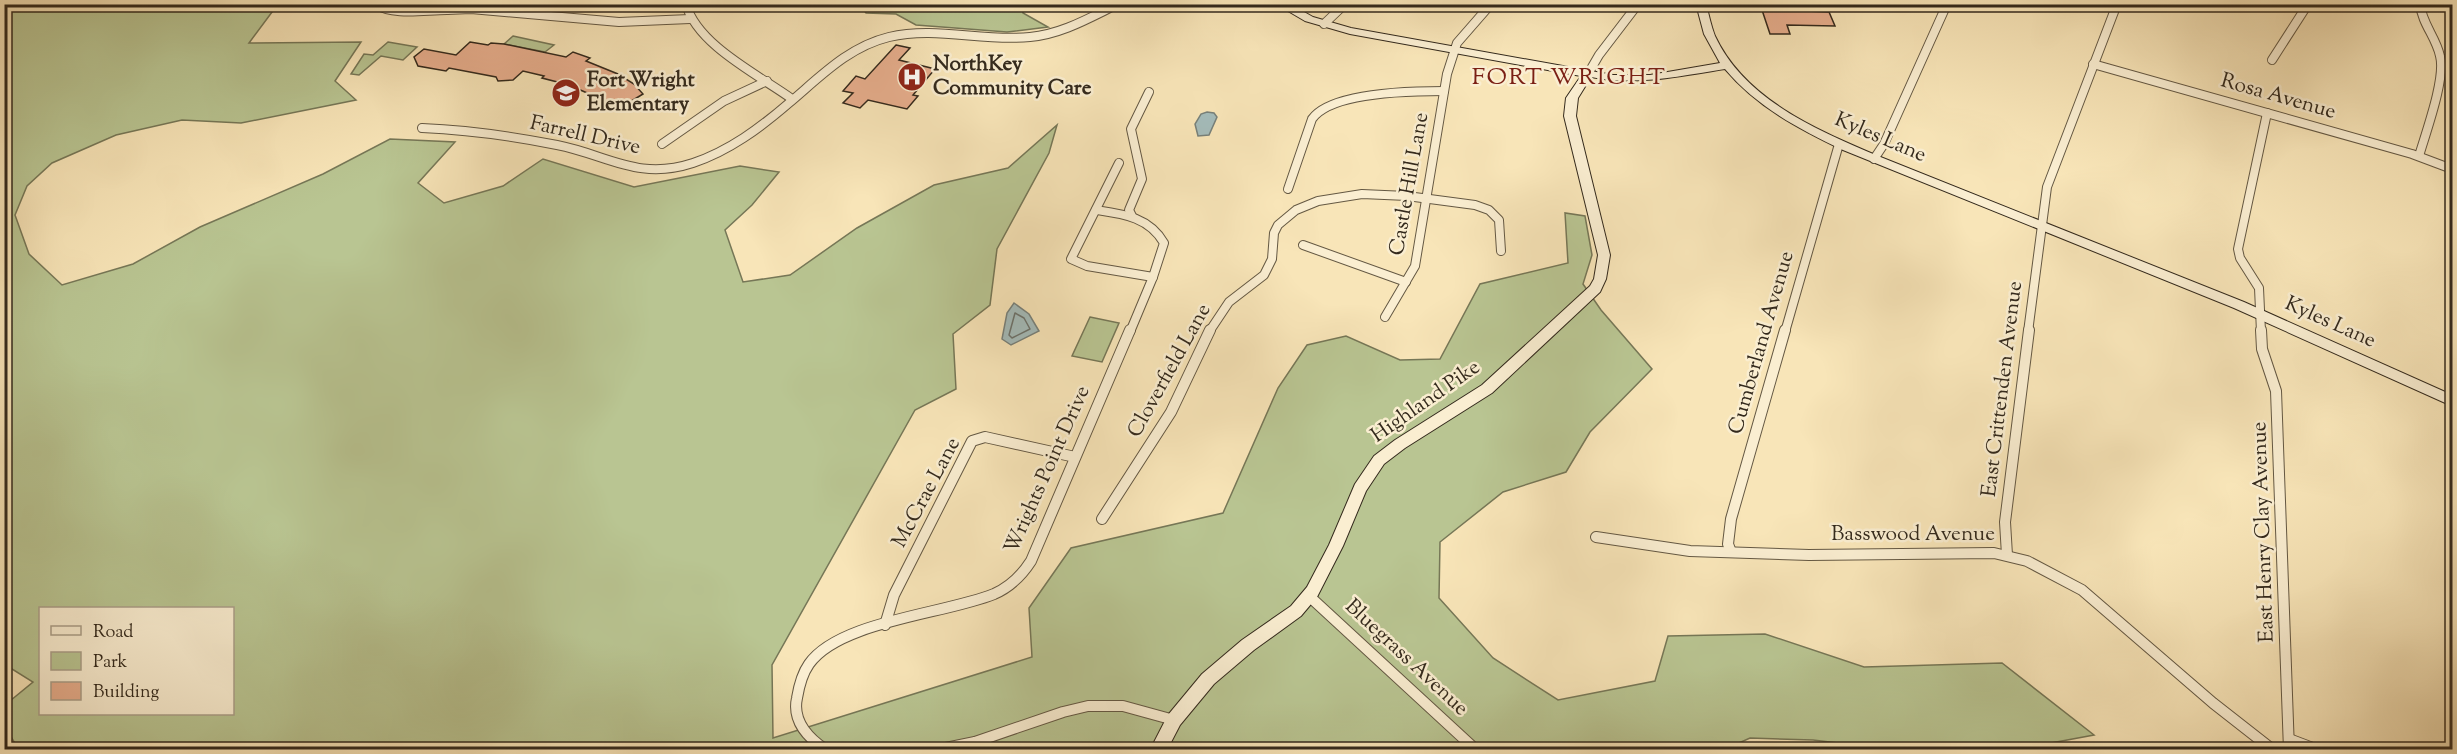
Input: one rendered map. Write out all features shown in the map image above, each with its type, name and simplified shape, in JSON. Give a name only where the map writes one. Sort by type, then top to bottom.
[{"type":"main road","points":[[1281,4],[1324,24],[1350,31],[1588,74],[1636,79],[1728,65],[1707,32],[1701,4]]},
{"type":"main road","name":"Kyles Lane","points":[[1728,65],[1750,88],[1779,110],[1839,144],[2262,315],[2452,401]]},
{"type":"main road","name":"Highland Pike","points":[[1158,750],[1174,720],[1208,679],[1248,645],[1296,611],[1309,596],[1336,546],[1360,488],[1379,460],[1400,444],[1487,389],[1594,289],[1604,267],[1602,241],[1570,116],[1572,98],[1588,74]]},
{"type":"street","points":[[374,4],[384,10],[393,11],[449,7],[619,22],[690,19]]},
{"type":"street","points":[[686,4],[690,19],[714,44],[792,99]]},
{"type":"street","name":"Farrell Drive","points":[[422,128],[488,133],[579,149],[624,166],[652,169],[691,163],[714,155],[749,134],[855,49],[882,38],[921,32],[1031,38],[1063,32],[1118,4]]},
{"type":"street","points":[[1324,24],[1345,4]]},
{"type":"street","points":[[1453,50],[1491,4]]},
{"type":"street","name":"Highland Pike","points":[[1588,74],[1638,4]]},
{"type":"street","points":[[1874,159],[1884,144],[1947,4]]},
{"type":"street","name":"East Crittenden Avenue","points":[[2007,555],[2005,522],[2047,187],[2117,4]]},
{"type":"street","points":[[2272,60],[2308,4]]},
{"type":"street","points":[[2419,156],[2442,71],[2442,61],[2436,41],[2422,22],[2420,4]]},
{"type":"street","name":"Castle Hill Lane","points":[[1385,317],[1415,266],[1453,50]]},
{"type":"street","name":"Rosa Avenue","points":[[2093,64],[2419,156],[2452,169]]},
{"type":"street","points":[[662,144],[724,101],[767,81]]},
{"type":"street","points":[[1288,189],[1312,119],[1318,111],[1345,101],[1420,90],[1444,91]]},
{"type":"street","points":[[1132,216],[1129,210],[1142,178],[1131,129],[1149,92]]},
{"type":"street","name":"East Henry Clay Avenue","points":[[2267,113],[2238,249],[2240,258],[2259,288],[2262,349],[2276,391],[2289,744]]},
{"type":"street","name":"Cumberland Avenue","points":[[1731,552],[1728,544],[1731,519],[1839,144]]},
{"type":"street","points":[[1119,163],[1071,258],[1087,266],[1153,277]]},
{"type":"street","name":"Cloverfield Lane","points":[[1102,519],[1171,411],[1197,352],[1224,309],[1231,300],[1264,275],[1272,253],[1274,231],[1283,218],[1308,206],[1354,193],[1425,199]]},
{"type":"street","points":[[1425,199],[1475,204],[1489,210],[1499,220],[1501,251]]},
{"type":"street","name":"Wrights Point Drive","points":[[826,750],[805,734],[798,718],[796,699],[807,666],[817,654],[835,642],[859,631],[994,594],[1007,588],[1025,571],[1031,561],[1153,277],[1164,243],[1155,228],[1132,216],[1096,210]]},
{"type":"street","points":[[1304,245],[1406,282]]},
{"type":"street","name":"McCrae Lane","points":[[885,625],[894,596],[972,441],[985,437],[1075,457]]},
{"type":"street","name":"Basswood Avenue","points":[[1596,537],[1690,551],[1809,555],[1994,553],[2007,555],[2045,569],[2082,590],[2213,703],[2272,750]]},
{"type":"street","name":"Bluegrass Avenue","points":[[1309,596],[1476,750]]},
{"type":"street","points":[[936,750],[954,748],[993,737],[1071,710],[1095,705],[1134,708],[1174,720]]},
{"type":"street","points":[[2289,744],[2318,750]]},
{"type":"green space","points":[[278,4],[249,43],[361,42],[335,81],[356,100],[241,123],[182,120],[116,135],[52,163],[27,186],[15,215],[29,254],[62,285],[133,264],[200,227],[323,174],[390,139],[455,142],[418,183],[444,203],[503,186],[543,159],[634,187],[740,166],[779,172],[752,205],[725,230],[743,282],[790,275],[857,228],[934,185],[1008,168],[1057,125],[1049,153],[997,249],[990,305],[953,334],[956,389],[915,410],[772,665],[773,738],[1032,657],[1029,608],[1071,548],[1223,513],[1278,388],[1307,345],[1346,336],[1400,360],[1440,359],[1480,284],[1568,263],[1565,213],[1585,216],[1592,255],[1583,284],[1601,310],[1652,369],[1590,432],[1566,472],[1503,492],[1440,542],[1439,598],[1493,658],[1558,700],[1655,681],[1668,636],[1765,634],[1864,667],[2002,663],[2094,735],[2013,750],[1896,750],[1813,740],[1750,738],[1723,750],[19,750],[5,727],[5,705],[33,682],[4,664],[5,5]]},
{"type":"green space","points":[[860,5],[1022,5],[1023,13],[1048,27],[1007,32],[916,25],[896,14],[866,13]]},
{"type":"green space","points":[[513,36],[554,45],[545,52],[504,44]]},
{"type":"green space","points":[[388,42],[417,47],[403,60],[381,56],[359,75],[351,74],[364,54],[373,55]]},
{"type":"green space","points":[[1090,317],[1119,323],[1102,362],[1072,356]]},
{"type":"water","points":[[1214,113],[1217,117],[1209,135],[1198,136],[1195,124],[1201,114]]},
{"type":"water","points":[[1014,303],[1029,314],[1039,331],[1011,345],[1002,339],[1007,313]]},
{"type":"building","points":[[1760,4],[1781,4],[1783,10],[1829,12],[1835,26],[1787,25],[1790,34],[1770,34]]},
{"type":"building","name":"Fort Wright Elementary","points":[[470,42],[488,45],[491,43],[504,44],[566,57],[573,52],[590,58],[586,61],[618,74],[634,84],[643,94],[615,111],[594,96],[569,85],[542,78],[544,76],[523,71],[513,80],[498,81],[496,77],[449,68],[446,71],[418,66],[414,57],[424,49],[456,55]]},
{"type":"building","name":"NorthKey Community Care","points":[[896,45],[910,48],[899,60],[935,69],[913,95],[918,96],[907,109],[868,100],[860,108],[843,103],[853,93],[843,91],[856,76],[865,79]]},
{"type":"place","name":"NorthKey Community Care","points":[[912,77]]},
{"type":"place","name":"Fort Wright Elementary","points":[[566,93]]},
{"type":"district","name":"FORT WRIGHT","points":[[1569,78]]}]
